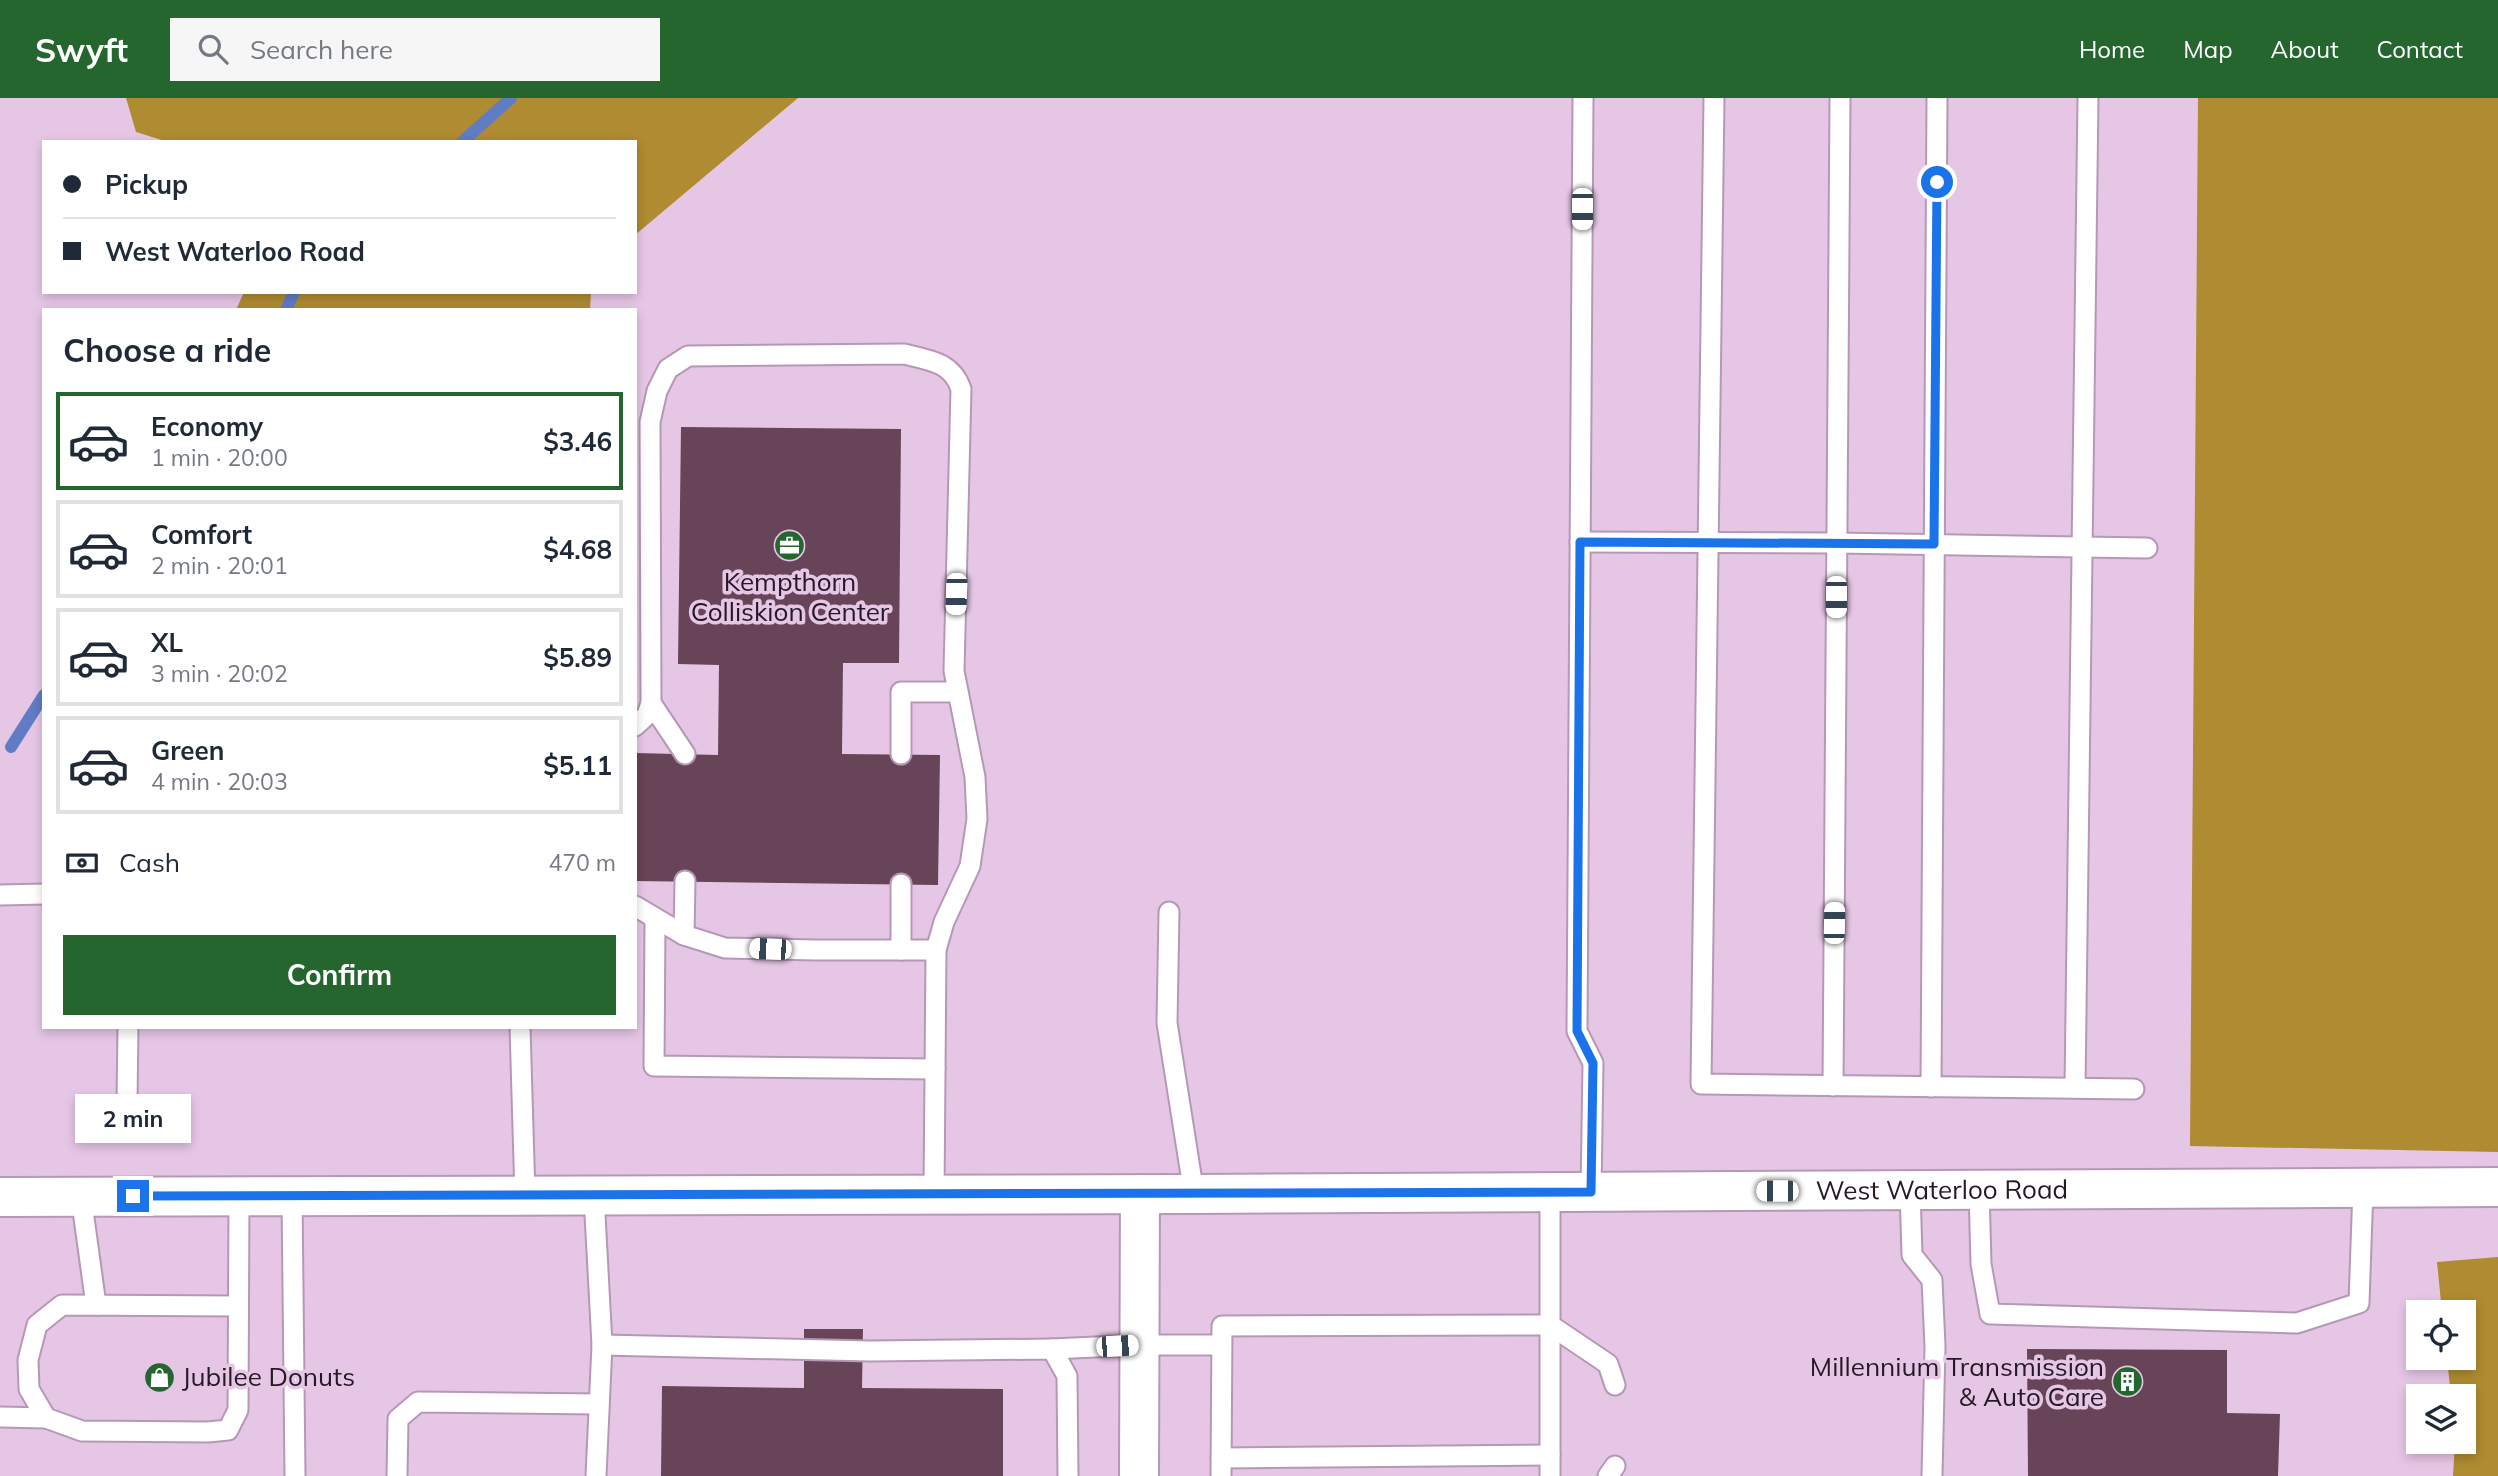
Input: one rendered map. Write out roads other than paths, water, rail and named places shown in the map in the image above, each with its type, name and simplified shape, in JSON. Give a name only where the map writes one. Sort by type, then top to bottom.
[{"type":"main road","name":"West Waterloo Road","points":[[0,1197],[1194,1195],[2498,1187]]},
{"type":"main road","points":[[1139,1476],[1140,1195]]},
{"type":"lane","points":[[1583,98],[1577,1031],[1593,1063],[1591,1192]]},
{"type":"lane","points":[[1714,98],[1701,1084],[2134,1089]]},
{"type":"lane","points":[[1833,1086],[1840,98]]},
{"type":"lane","points":[[1931,1087],[1937,98]]},
{"type":"lane","points":[[2075,1088],[2088,98]]},
{"type":"lane","points":[[637,724],[647,715],[651,703],[650,422],[657,391],[668,369],[688,356],[904,354],[938,362],[956,375],[961,389],[954,671],[975,777],[977,819],[970,866],[944,922],[936,950],[934,1195]]},
{"type":"lane","points":[[1580,542],[2147,548]]},
{"type":"lane","points":[[901,754],[901,692],[958,692]]},
{"type":"lane","points":[[651,703],[685,754]]},
{"type":"lane","points":[[684,935],[685,881]]},
{"type":"lane","points":[[901,884],[901,950]]},
{"type":"lane","points":[[0,895],[42,894]]},
{"type":"lane","points":[[637,907],[684,935],[725,947],[936,950]]},
{"type":"lane","points":[[1169,912],[1167,1023],[1194,1195]]},
{"type":"lane","points":[[655,918],[653,1066],[935,1069]]},
{"type":"lane","points":[[127,1101],[128,1029]]},
{"type":"lane","points":[[520,1029],[525,1196]]},
{"type":"lane","points":[[1979,1190],[1981,1264],[1990,1314],[2297,1323],[2359,1303],[2363,1188]]},
{"type":"lane","points":[[1910,1190],[1912,1255],[1932,1280],[1936,1346],[1932,1476]]},
{"type":"lane","points":[[1550,1192],[1550,1476]]},
{"type":"lane","points":[[81,1196],[96,1306]]},
{"type":"lane","points":[[0,1417],[46,1418],[82,1431],[228,1430],[238,1410],[239,1196]]},
{"type":"lane","points":[[292,1196],[295,1476]]},
{"type":"lane","points":[[594,1196],[602,1345],[596,1476]]},
{"type":"lane","points":[[46,1418],[29,1389],[28,1360],[37,1325],[62,1306],[239,1306]]},
{"type":"lane","points":[[1550,1455],[1221,1467],[1222,1326],[1550,1325],[1608,1364],[1615,1385]]},
{"type":"lane","points":[[602,1345],[870,1352],[1221,1345]]},
{"type":"lane","points":[[1052,1349],[1067,1376],[1068,1476]]},
{"type":"lane","points":[[397,1476],[398,1419],[418,1402],[599,1404]]},
{"type":"waterway","points":[[464,140],[511,98]]},
{"type":"waterway","points":[[287,308],[293,294]]},
{"type":"waterway","points":[[11,747],[42,698]]},
{"type":"place","name":"Kempthorn Colliskion Center","points":[[790,546]]},
{"type":"place","name":"Jubilee Donuts","points":[[159,1377]]},
{"type":"place","name":"Millennium Transmission & Auto Care","points":[[2127,1382]]}]
